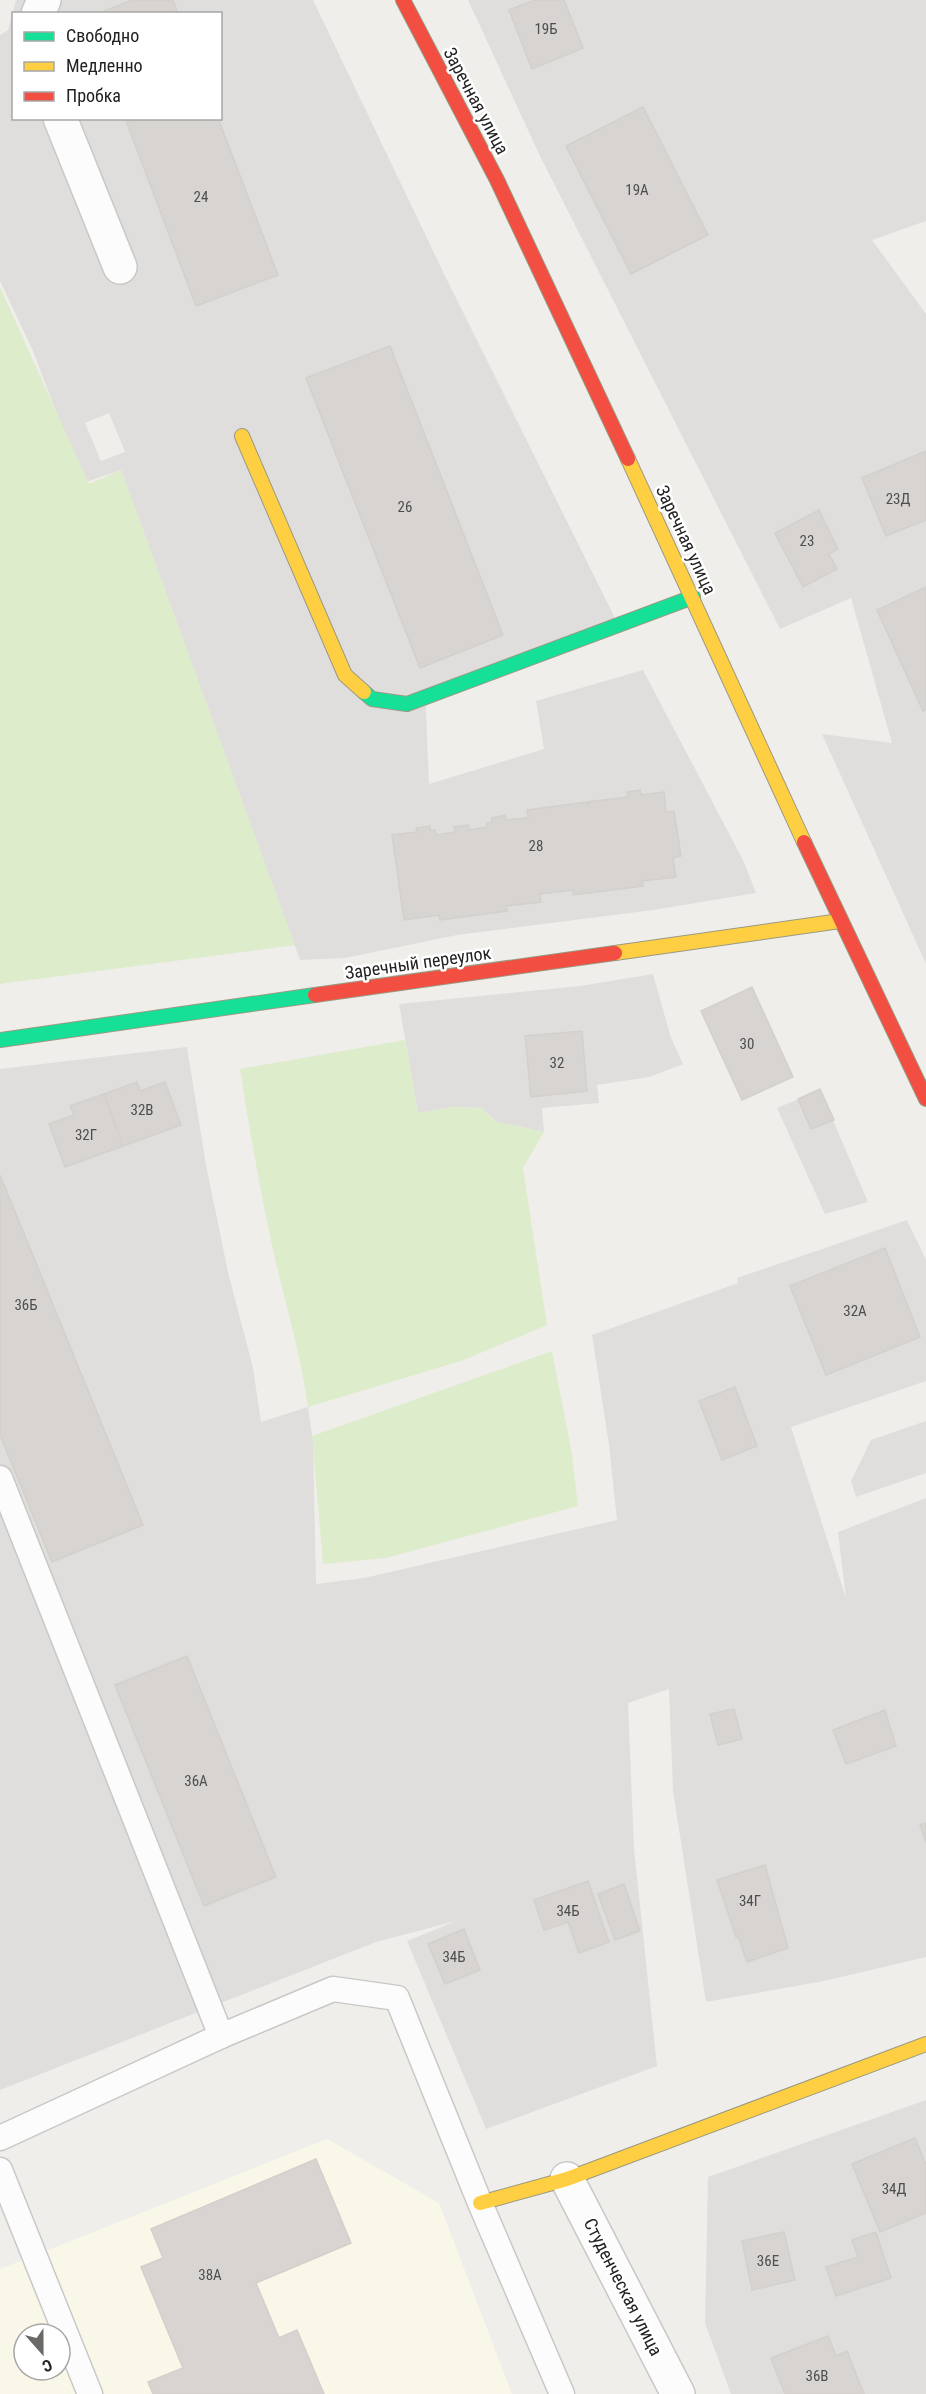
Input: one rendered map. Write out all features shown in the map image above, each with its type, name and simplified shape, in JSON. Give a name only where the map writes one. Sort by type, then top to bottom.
[{"type":"street","name":"Заречная улица","points":[[403,0],[497,180],[693,597],[840,921],[926,1100]]},
{"type":"street","points":[[61,120],[120,267]]},
{"type":"street","points":[[242,436],[345,675],[372,699],[407,704],[693,597]]},
{"type":"street","name":"Заречный переулок","points":[[0,1040],[840,921]]},
{"type":"street","points":[[480,2203],[567,2179],[926,2044]]},
{"type":"street","name":"Студенческая улица","points":[[567,2179],[678,2394]]},
{"type":"lane","points":[[0,1478],[221,2036]]},
{"type":"lane","points":[[0,2138],[221,2036],[333,1989],[397,1998],[480,2203],[562,2394]]},
{"type":"lane","points":[[0,2170],[90,2394]]},
{"type":"shaded area","points":[[16,0],[313,0],[448,282],[615,618],[425,689],[429,784],[544,749],[536,701],[643,670],[744,862],[756,893],[653,910],[457,935],[345,958],[300,960],[121,470],[83,483],[33,351],[0,281],[0,35],[8,30],[12,15],[12,120],[222,120],[222,12],[13,12]],"holes":[[[109,413],[125,452],[101,461],[85,423]]]},
{"type":"shaded area","points":[[468,0],[926,0],[926,221],[872,240],[926,314],[926,964],[822,734],[892,743],[851,598],[780,629],[540,156]]},
{"type":"shaded area","points":[[653,974],[671,1038],[683,1064],[649,1077],[597,1085],[599,1103],[542,1108],[544,1132],[497,1122],[481,1108],[454,1107],[418,1113],[399,1004],[580,986]]},
{"type":"shaded area","points":[[187,1047],[206,1165],[228,1272],[253,1368],[261,1422],[308,1407],[313,1442],[316,1584],[364,1578],[617,1520],[609,1445],[592,1335],[738,1283],[737,1278],[907,1220],[926,1260],[926,1381],[791,1427],[846,1598],[838,1532],[926,1498],[926,1957],[824,1981],[706,2002],[673,1791],[669,1689],[628,1703],[634,1849],[657,2066],[486,2129],[407,1941],[456,1921],[376,1942],[0,2090],[0,1069]]},
{"type":"shaded area","points":[[820,1090],[868,1202],[825,1214],[777,1108]]},
{"type":"shaded area","points":[[926,1421],[926,1473],[856,1497],[851,1481],[871,1440]]},
{"type":"shaded area","points":[[926,2100],[926,2394],[731,2394],[705,2323],[708,2177]]},
{"type":"shaded area","points":[[327,2139],[439,2203],[512,2394],[0,2394],[0,2269]]},
{"type":"green space","points":[[0,287],[89,484],[121,470],[295,945],[0,984]]},
{"type":"green space","points":[[405,1040],[418,1113],[454,1107],[481,1108],[497,1122],[544,1132],[523,1168],[547,1325],[464,1360],[308,1407],[298,1351],[265,1212],[240,1069]]},
{"type":"green space","points":[[552,1351],[572,1454],[578,1506],[386,1558],[323,1564],[312,1436]]},
{"type":"building","points":[[132,0],[173,0],[177,12],[102,12]]},
{"type":"building","points":[[535,0],[564,0],[583,48],[532,69],[509,10]]},
{"type":"building","points":[[643,107],[708,235],[631,274],[566,146]]},
{"type":"building","points":[[126,120],[219,120],[278,275],[196,306]]},
{"type":"building","points":[[390,346],[503,635],[420,668],[306,378]]},
{"type":"building","points":[[926,451],[926,520],[886,536],[862,478]]},
{"type":"building","points":[[819,510],[838,549],[829,554],[837,569],[803,587],[775,533]]},
{"type":"building","points":[[926,587],[926,710],[923,711],[877,610]]},
{"type":"building","points":[[640,790],[641,795],[664,792],[666,812],[674,811],[681,856],[673,858],[676,877],[642,881],[643,886],[573,895],[573,890],[540,894],[541,902],[506,906],[507,911],[440,920],[439,915],[404,920],[392,835],[417,832],[416,828],[430,826],[430,830],[435,830],[436,835],[455,832],[454,827],[468,825],[469,830],[487,827],[487,823],[492,823],[492,818],[505,815],[506,820],[528,818],[527,810],[587,802],[589,807],[588,802],[628,797],[627,792]]},
{"type":"building","points":[[752,987],[793,1077],[742,1100],[701,1011]]},
{"type":"building","points":[[582,1031],[587,1091],[531,1097],[525,1036]]},
{"type":"building","points":[[137,1082],[140,1091],[165,1082],[181,1125],[123,1146],[104,1094]]},
{"type":"building","points":[[820,1089],[834,1120],[811,1129],[798,1099]]},
{"type":"building","points":[[104,1094],[123,1146],[65,1167],[49,1124],[74,1115],[70,1106]]},
{"type":"building","points":[[0,1175],[143,1525],[52,1562],[0,1435]]},
{"type":"building","points":[[885,1248],[920,1337],[826,1375],[790,1286]]},
{"type":"building","points":[[735,1387],[757,1446],[722,1460],[699,1401]]},
{"type":"building","points":[[187,1656],[276,1877],[204,1906],[115,1685]]},
{"type":"building","points":[[734,1709],[742,1739],[718,1745],[710,1714]]},
{"type":"building","points":[[885,1710],[896,1746],[846,1764],[833,1730]]},
{"type":"building","points":[[926,1823],[926,1843],[920,1825]]},
{"type":"building","points":[[765,1865],[788,1948],[747,1962],[717,1880]]},
{"type":"building","points":[[588,1881],[609,1942],[579,1953],[568,1922],[544,1930],[534,1900]]},
{"type":"building","points":[[624,1884],[640,1931],[615,1940],[598,1894]]},
{"type":"building","points":[[464,1929],[480,1970],[445,1984],[428,1944]]},
{"type":"building","points":[[915,2138],[926,2165],[926,2213],[880,2232],[852,2164]]},
{"type":"building","points":[[316,2159],[351,2243],[256,2283],[279,2338],[297,2330],[324,2394],[153,2394],[148,2382],[183,2368],[141,2267],[163,2258],[151,2229]]},
{"type":"building","points":[[784,2232],[795,2280],[752,2290],[742,2241]]},
{"type":"building","points":[[876,2232],[891,2278],[836,2296],[826,2267],[858,2257],[852,2240]]},
{"type":"building","points":[[828,2336],[836,2356],[847,2351],[864,2394],[785,2394],[771,2358]]},
{"type":"traffic: fast","points":[[364,692],[372,699],[407,704],[693,597]]},
{"type":"traffic: fast","points":[[0,1040],[315,995]]},
{"type":"traffic: slow","points":[[242,436],[345,675],[364,692]]},
{"type":"traffic: slow","points":[[628,459],[804,842]]},
{"type":"traffic: slow","points":[[615,953],[840,921]]},
{"type":"traffic: slow","points":[[480,2203],[567,2179],[926,2044]]},
{"type":"traffic: jam","points":[[403,0],[497,180],[628,459]]},
{"type":"traffic: jam","points":[[804,842],[926,1099]]},
{"type":"traffic: jam","points":[[315,995],[615,953]]}]
